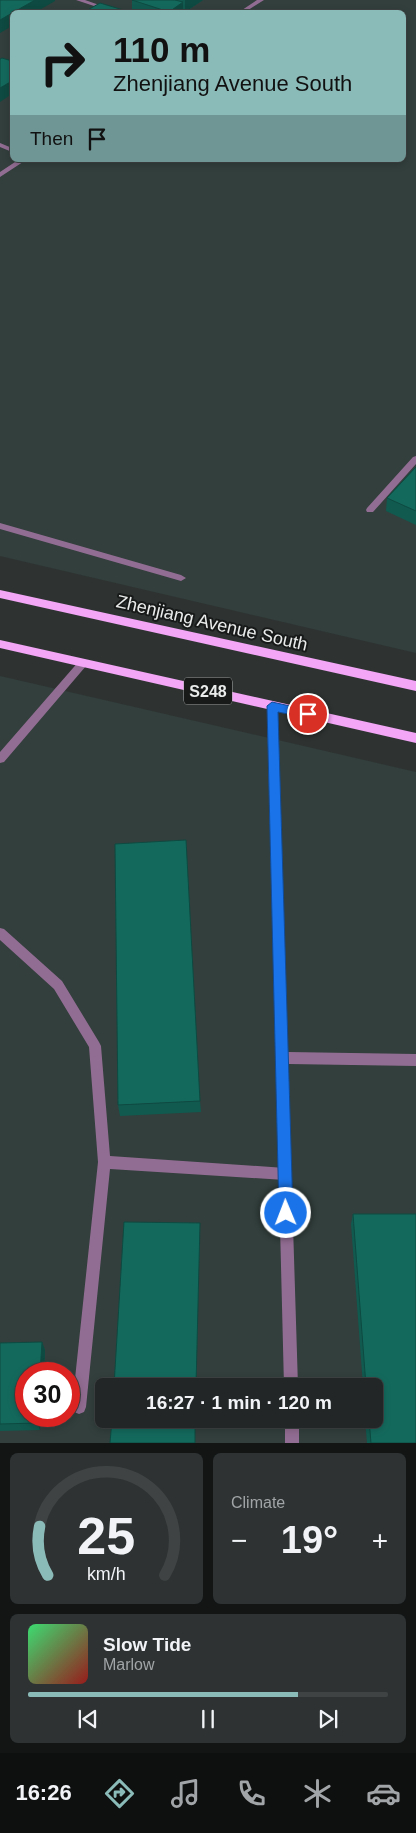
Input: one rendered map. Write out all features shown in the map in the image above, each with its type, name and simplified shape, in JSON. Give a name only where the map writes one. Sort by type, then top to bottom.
[{"type":"main road","name":"Zhenjiang Avenue South","points":[[0,594],[416,686]]},
{"type":"main road","name":"S248","points":[[0,644],[416,738]]},
{"type":"street","points":[[79,0],[110,10]]},
{"type":"street","points":[[245,10],[261,0]]},
{"type":"street","points":[[0,175],[20,162]]},
{"type":"street","points":[[370,510],[416,459]]},
{"type":"street","points":[[0,526],[181,578]]},
{"type":"street","points":[[0,759],[83,663]]},
{"type":"street","points":[[272,706],[291,1378]]},
{"type":"street","points":[[0,933],[58,985],[95,1046],[104,1162],[80,1398]]},
{"type":"street","points":[[282,1058],[416,1060]]},
{"type":"street","points":[[104,1162],[285,1174]]},
{"type":"street","points":[[292,1428],[292,1443]]},
{"type":"shaded area","points":[[0,0],[416,0],[416,653],[0,556]]},
{"type":"shaded area","points":[[0,676],[416,772],[416,1443],[0,1443]]},
{"type":"building","points":[[0,0],[35,0],[18,10],[10,10],[10,14],[0,20]]},
{"type":"building","points":[[132,0],[175,0],[183,2],[172,10],[163,10]]},
{"type":"building","points":[[100,3],[123,10],[88,10]]},
{"type":"building","points":[[0,59],[10,60],[10,82],[0,88]]},
{"type":"building","points":[[416,467],[416,511],[387,498]]},
{"type":"building","points":[[186,840],[200,1101],[118,1105],[115,844]]},
{"type":"building","points":[[353,1214],[416,1214],[416,1443],[371,1443],[370,1428],[383,1428],[383,1378],[365,1378]]},
{"type":"building","points":[[124,1222],[200,1223],[196,1378],[114,1378]]},
{"type":"building","points":[[42,1342],[41,1362],[15,1362],[15,1424],[0,1424],[0,1343]]},
{"type":"building","points":[[111,1428],[195,1428],[195,1443],[110,1443]]},
{"type":"route","points":[[286,1213],[272,706],[308,714]]}]
